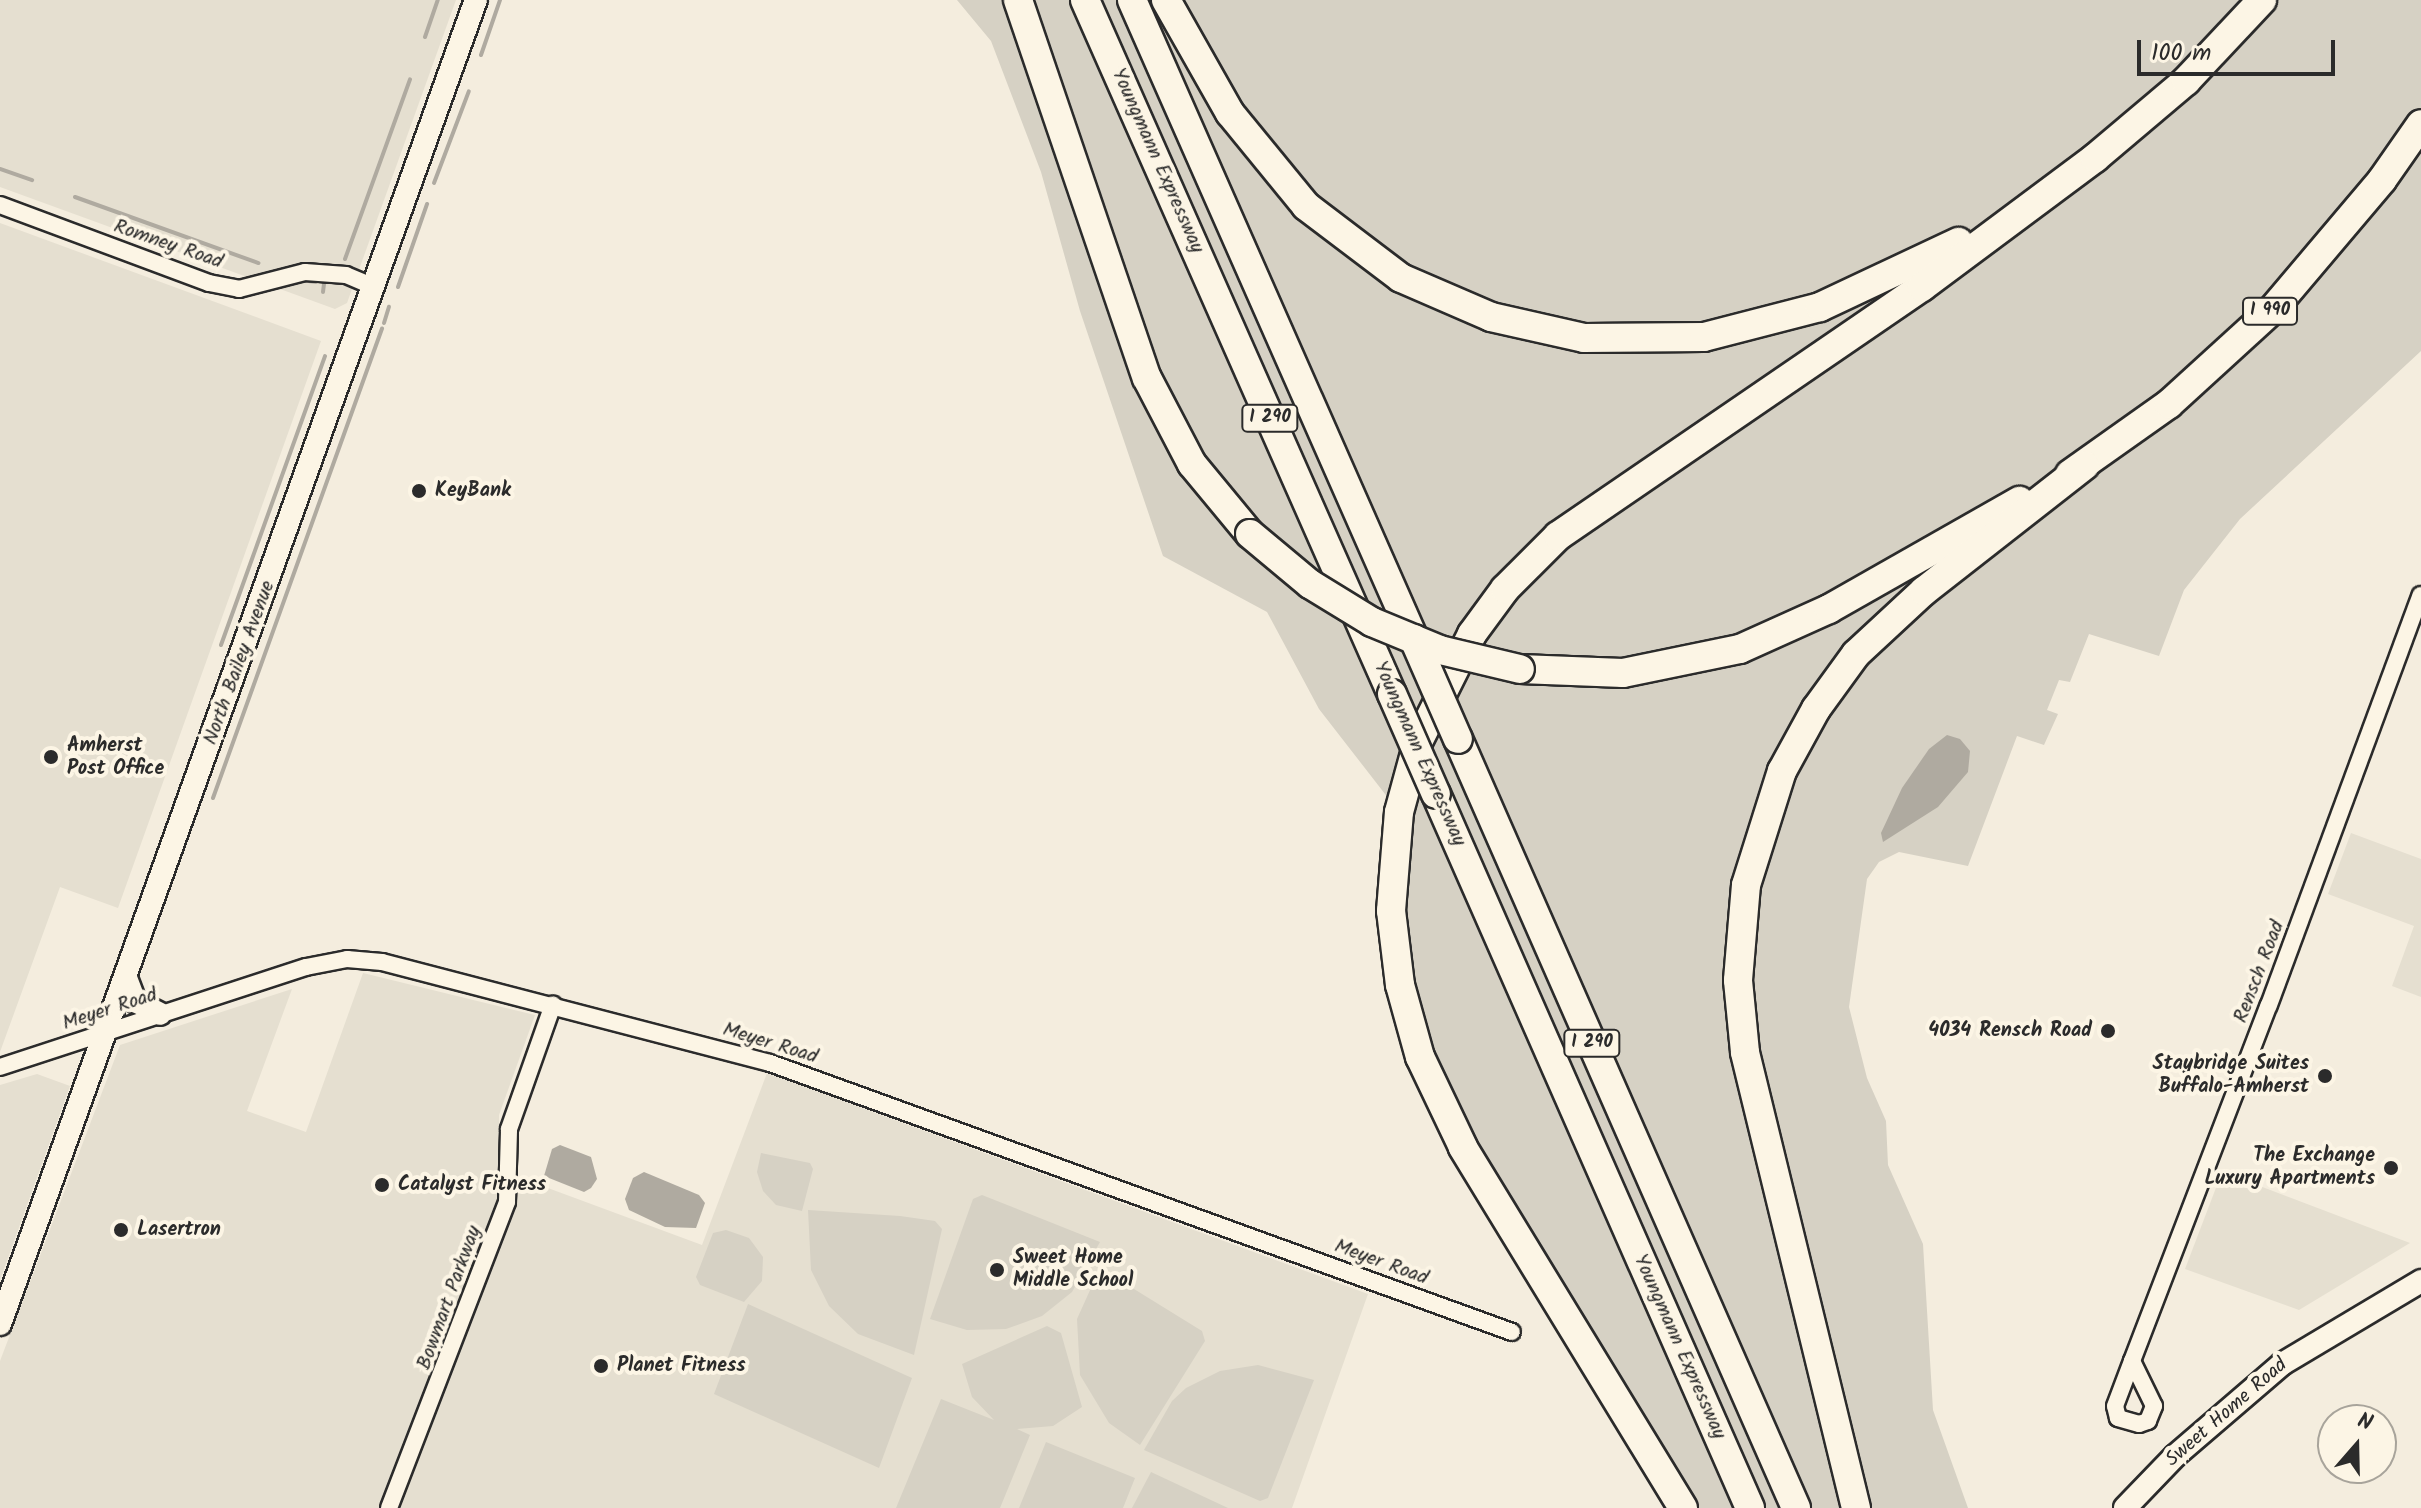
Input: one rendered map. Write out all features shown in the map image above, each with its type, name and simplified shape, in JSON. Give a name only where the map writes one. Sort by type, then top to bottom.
[{"type":"highway","points":[[1018,0],[1147,378],[1192,464],[1250,534],[1310,584],[1372,622],[1440,650],[1520,669],[1623,673],[1740,649],[1851,598],[2085,465]]},
{"type":"highway","name":"Youngmann Expressway","points":[[1085,0],[1750,1508]]},
{"type":"highway","name":"Youngmann Expressway","points":[[1132,0],[1796,1508]]},
{"type":"highway","points":[[1166,0],[1230,113],[1306,206],[1401,278],[1513,324],[1630,341],[1752,329],[1843,299],[2017,214]]},
{"type":"highway","points":[[1683,1508],[1463,1147],[1420,1057],[1393,935],[1393,861],[1404,787],[1427,719],[1455,661],[1489,609],[1539,553],[1617,491],[1922,287],[2159,106],[2262,0]]},
{"type":"highway","name":"I 990","points":[[2085,465],[2186,390],[2273,309],[2382,180],[2421,124]]},
{"type":"highway","points":[[1856,1508],[1745,1052],[1738,980],[1746,885],[1782,771],[1816,709],[1856,654],[1924,591],[2085,465]]},
{"type":"street","name":"North Bailey Avenue","points":[[0,1324],[476,0]]},
{"type":"street","name":"Romney Road","points":[[0,205],[209,283],[239,289],[305,272],[346,275],[372,286]]},
{"type":"street","name":"Rensch Road","points":[[2132,1361],[2421,595]]},
{"type":"street","name":"Meyer Road","points":[[0,1067],[160,1014],[347,959],[404,967],[770,1063],[1512,1332]]},
{"type":"street","points":[[126,978],[135,1001],[160,1014]]},
{"type":"street","name":"Bowmart Parkway","points":[[389,1508],[507,1202],[509,1129],[553,1005]]},
{"type":"street","name":"Sweet Home Road","points":[[2125,1508],[2175,1456],[2282,1364],[2421,1281]]},
{"type":"shaded area","points":[[0,0],[456,0],[347,303],[335,309],[0,187]]},
{"type":"shaded area","points":[[957,0],[2421,0],[2421,351],[2240,519],[2184,590],[2159,656],[2089,634],[2070,682],[2059,680],[2047,710],[2058,714],[2044,745],[2017,736],[1968,866],[1899,852],[1879,862],[1867,879],[1849,1007],[1867,1078],[1886,1121],[1888,1165],[1923,1244],[1933,1410],[1968,1508],[1683,1508],[1412,1033],[1399,812],[1319,709],[1267,612],[1163,556],[1080,311],[1041,172],[991,41]]},
{"type":"shaded area","points":[[0,223],[321,341],[118,908],[60,887],[0,1052]]},
{"type":"shaded area","points":[[1947,735],[1960,739],[1970,751],[1968,772],[1938,807],[1883,842],[1881,833],[1902,788],[1929,749]]},
{"type":"shaded area","points":[[2351,833],[2421,859],[2421,997],[2392,986],[2414,926],[2328,894]]},
{"type":"shaded area","points":[[363,973],[535,1015],[499,1115],[499,1170],[702,1245],[767,1073],[1368,1294],[1292,1508],[0,1508],[0,1361],[120,1045],[292,989],[247,1111],[306,1132]]},
{"type":"shaded area","points":[[37,1074],[70,1086],[0,1280],[0,1085]]},
{"type":"shaded area","points":[[560,1145],[591,1157],[597,1179],[591,1188],[584,1192],[544,1176],[552,1149]]},
{"type":"shaded area","points":[[761,1153],[810,1163],[813,1169],[802,1211],[776,1205],[763,1191],[757,1172]]},
{"type":"shaded area","points":[[644,1172],[699,1195],[705,1203],[696,1228],[665,1227],[629,1210],[625,1199],[633,1178]]},
{"type":"shaded area","points":[[2222,1172],[2410,1243],[2299,1310],[2185,1269]]},
{"type":"shaded area","points":[[982,1195],[1100,1242],[1072,1292],[1042,1316],[1006,1329],[967,1330],[930,1319],[973,1199]]},
{"type":"shaded area","points":[[808,1210],[900,1216],[935,1221],[942,1229],[914,1355],[858,1334],[829,1306],[811,1270]]},
{"type":"shaded area","points":[[726,1230],[749,1238],[763,1257],[762,1281],[744,1302],[700,1285],[696,1277],[713,1233]]},
{"type":"shaded area","points":[[1100,1268],[1202,1331],[1205,1341],[1140,1445],[1109,1423],[1080,1375],[1077,1319]]},
{"type":"shaded area","points":[[748,1304],[912,1378],[879,1468],[714,1394]]},
{"type":"shaded area","points":[[1047,1326],[1061,1333],[1082,1407],[1053,1426],[1017,1429],[1030,1435],[1000,1508],[896,1508],[941,1399],[994,1420],[972,1397],[962,1364]]},
{"type":"shaded area","points":[[1258,1365],[1314,1380],[1268,1498],[1260,1501],[1144,1450],[1172,1401],[1186,1388],[1220,1371]]},
{"type":"shaded area","points":[[1046,1442],[1135,1478],[1123,1508],[1019,1508]]},
{"type":"shaded area","points":[[1151,1472],[1228,1508],[1132,1508]]},
{"type":"waterway","points":[[425,37],[438,0]]},
{"type":"waterway","points":[[481,55],[500,0]]},
{"type":"waterway","points":[[345,259],[410,79]]},
{"type":"waterway","points":[[434,183],[469,91]]},
{"type":"waterway","points":[[0,169],[32,180]]},
{"type":"waterway","points":[[75,197],[258,263]]},
{"type":"waterway","points":[[398,287],[427,204]]},
{"type":"waterway","points":[[301,280],[316,282]]},
{"type":"waterway","points":[[323,292],[324,284]]},
{"type":"waterway","points":[[384,323],[389,307]]},
{"type":"waterway","points":[[213,798],[382,329]]},
{"type":"waterway","points":[[221,645],[325,356]]},
{"type":"place","name":"KeyBank","points":[[419,491]]},
{"type":"place","name":"Amherst Post Office","points":[[51,757]]},
{"type":"place","name":"4034 Rensch Road","points":[[2108,1031]]},
{"type":"place","name":"Staybridge Suites Buffalo-Amherst","points":[[2325,1076]]},
{"type":"place","name":"The Exchange Luxury Apartments","points":[[2391,1168]]},
{"type":"place","name":"Catalyst Fitness","points":[[382,1185]]},
{"type":"place","name":"Lasertron","points":[[121,1230]]},
{"type":"place","name":"Sweet Home Middle School","points":[[997,1270]]},
{"type":"place","name":"Planet Fitness","points":[[601,1366]]}]
